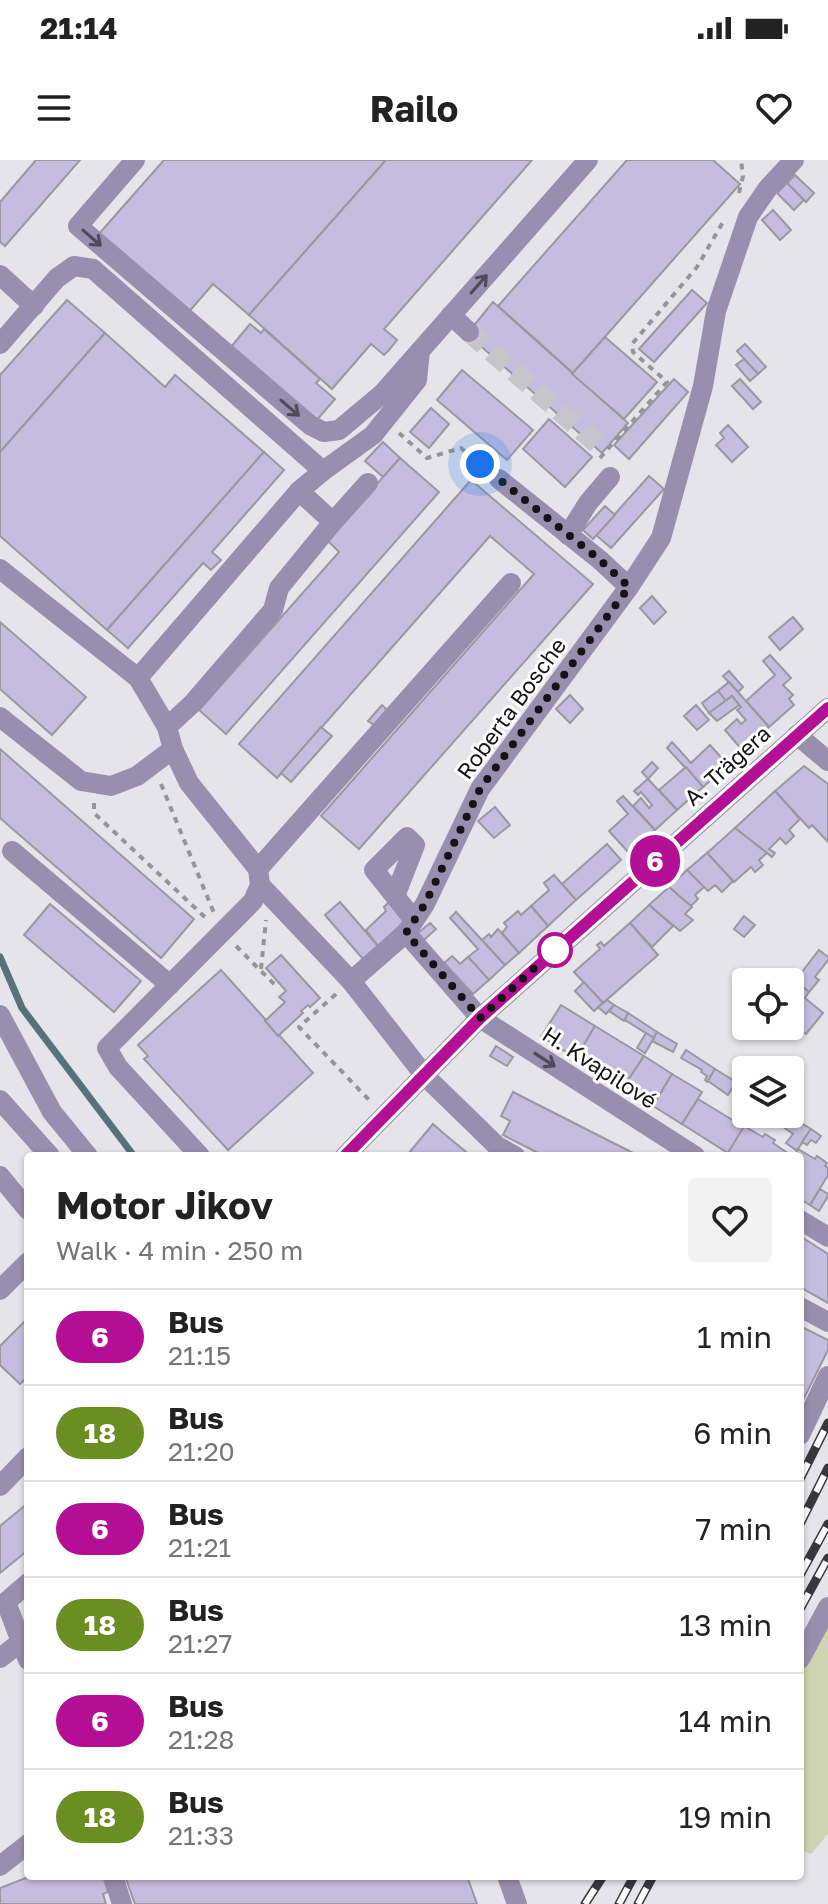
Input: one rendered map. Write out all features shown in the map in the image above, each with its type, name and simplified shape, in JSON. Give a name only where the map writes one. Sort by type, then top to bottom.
[{"type":"street","points":[[135,160],[78,226],[310,425],[324,432],[339,430],[382,394],[588,160]]},
{"type":"street","name":"Roberta Bosche","points":[[351,981],[410,927],[425,904],[480,789],[629,587],[661,538],[703,386],[716,311],[748,217],[768,188],[794,160]]},
{"type":"street","points":[[0,344],[57,278],[74,266],[93,269],[323,471]]},
{"type":"street","points":[[0,276],[34,306]]},
{"type":"street","points":[[451,315],[469,332]]},
{"type":"street","points":[[138,678],[299,491],[373,435],[386,420],[417,380],[420,351]]},
{"type":"street","points":[[568,535],[604,469]]},
{"type":"street","points":[[499,479],[629,587]]},
{"type":"street","points":[[167,727],[193,703],[273,610],[279,588],[368,483]]},
{"type":"street","points":[[299,491],[333,522]]},
{"type":"street","points":[[0,569],[138,678],[167,727],[173,749],[189,783],[262,883],[351,981],[425,1076],[505,1152]]},
{"type":"street","points":[[196,1152],[118,1067],[107,1048],[253,901],[262,883],[511,583]]},
{"type":"street","name":"A. Trägera","points":[[349,1152],[480,1018],[828,708]]},
{"type":"street","points":[[0,717],[81,781],[111,786],[137,776],[173,749]]},
{"type":"street","points":[[797,735],[828,761]]},
{"type":"street","points":[[12,851],[170,985]]},
{"type":"street","points":[[395,896],[410,927],[480,1018]]},
{"type":"street","points":[[0,1015],[52,1112],[85,1152]]},
{"type":"street","name":"H. Kvapilové","points":[[480,1018],[689,1152]]},
{"type":"street","points":[[0,1035],[18,1049]]},
{"type":"street","points":[[0,1100],[46,1152]]},
{"type":"street","points":[[0,1176],[24,1205]]},
{"type":"street","points":[[804,1222],[828,1237]]},
{"type":"street","points":[[0,1290],[24,1266]]},
{"type":"street","points":[[804,1309],[828,1322]]},
{"type":"street","points":[[804,1427],[828,1376]]},
{"type":"street","points":[[0,1486],[24,1461]]},
{"type":"street","points":[[24,1586],[6,1602],[24,1642]]},
{"type":"street","points":[[804,1652],[828,1607]]},
{"type":"street","points":[[0,1658],[24,1648]]},
{"type":"street","points":[[0,1866],[24,1847]]},
{"type":"street","points":[[114,1880],[122,1904]]},
{"type":"street","points":[[508,1880],[517,1904]]},
{"type":"path","points":[[739,194],[743,176],[741,160]]},
{"type":"path","points":[[604,469],[667,382],[633,352],[632,344],[697,267],[725,218]]},
{"type":"path","points":[[386,420],[427,458],[461,448],[499,479]]},
{"type":"path","points":[[152,764],[222,933]]},
{"type":"path","points":[[96,783],[94,813],[277,987]]},
{"type":"path","points":[[261,969],[262,883]]},
{"type":"path","points":[[351,981],[299,1027],[374,1105]]},
{"type":"path","points":[[306,1010],[311,1016]]},
{"type":"green space","points":[[828,1618],[828,1834],[811,1854],[804,1851],[804,1663]]},
{"type":"building","points":[[36,160],[80,160],[5,246],[0,242],[0,202]]},
{"type":"building","points":[[164,160],[386,160],[249,315],[213,284],[187,314],[98,235]]},
{"type":"building","points":[[386,160],[532,160],[384,329],[397,340],[389,350],[384,355],[371,344],[332,389],[249,315]]},
{"type":"building","points":[[627,160],[713,160],[740,184],[573,373],[498,306]]},
{"type":"building","points":[[795,175],[814,193],[806,202],[787,183]]},
{"type":"building","points":[[787,183],[804,200],[794,210],[777,193]]},
{"type":"building","points":[[773,210],[791,230],[780,240],[762,220]]},
{"type":"building","points":[[692,290],[707,303],[654,362],[639,349]]},
{"type":"building","points":[[67,300],[105,333],[0,452],[0,375]]},
{"type":"building","points":[[493,302],[628,423],[602,453],[467,334]]},
{"type":"building","points":[[250,324],[261,333],[264,329],[320,379],[316,383],[335,399],[315,422],[231,347]]},
{"type":"building","points":[[105,333],[165,387],[175,375],[264,452],[107,630],[0,536],[0,452]]},
{"type":"building","points":[[605,337],[657,382],[624,419],[572,374]]},
{"type":"building","points":[[745,344],[766,367],[758,374],[737,351]]},
{"type":"building","points":[[744,359],[758,374],[750,381],[736,365]]},
{"type":"building","points":[[462,370],[533,430],[507,460],[437,400]]},
{"type":"building","points":[[674,379],[688,392],[629,459],[614,445]]},
{"type":"building","points":[[740,379],[761,402],[753,409],[732,386]]},
{"type":"building","points":[[431,408],[449,424],[429,448],[410,432]]},
{"type":"building","points":[[549,419],[592,457],[565,487],[523,449]]},
{"type":"building","points":[[728,425],[748,447],[732,462],[716,445],[724,438],[720,433]]},
{"type":"building","points":[[383,442],[400,458],[383,477],[365,461]]},
{"type":"building","points":[[264,452],[284,470],[212,552],[221,560],[211,570],[203,563],[128,648],[107,630]]},
{"type":"building","points":[[400,458],[439,492],[226,734],[199,710],[339,552],[327,540]]},
{"type":"building","points":[[649,476],[664,489],[611,548],[596,535]]},
{"type":"building","points":[[471,480],[593,584],[359,849],[321,816],[534,574],[490,536],[277,778],[239,744]]},
{"type":"building","points":[[605,506],[615,515],[593,539],[583,530]]},
{"type":"building","points":[[652,596],[666,612],[654,624],[640,608]]},
{"type":"building","points":[[793,617],[803,629],[780,650],[769,637]]},
{"type":"building","points":[[0,622],[86,697],[52,735],[0,689]]},
{"type":"building","points":[[770,655],[791,678],[783,685],[793,695],[789,699],[794,705],[769,727],[746,701],[775,675],[763,661]]},
{"type":"building","points":[[729,671],[743,687],[738,692],[723,676]]},
{"type":"building","points":[[729,682],[769,727],[743,751],[725,730],[737,719],[741,724],[746,720],[737,710],[741,707],[732,696],[726,701],[718,691]]},
{"type":"building","points":[[718,691],[726,701],[709,713],[702,703]]},
{"type":"building","points":[[570,695],[583,709],[570,723],[556,709]]},
{"type":"building","points":[[732,696],[739,705],[717,721],[709,713]]},
{"type":"building","points":[[382,705],[387,710],[374,725],[368,721]]},
{"type":"building","points":[[696,705],[709,720],[697,730],[684,716]]},
{"type":"building","points":[[321,727],[332,736],[291,782],[281,773]]},
{"type":"building","points":[[672,742],[691,763],[710,745],[728,765],[703,787],[667,748]]},
{"type":"building","points":[[0,749],[194,919],[161,958],[0,818]]},
{"type":"building","points":[[652,762],[658,768],[648,779],[642,772]]},
{"type":"building","points":[[804,766],[828,784],[828,842],[812,825],[809,828],[775,791]]},
{"type":"building","points":[[686,767],[703,787],[677,810],[659,790]]},
{"type":"building","points":[[648,779],[677,810],[655,830],[633,806],[641,798],[649,808],[652,805],[641,792],[638,795],[634,791]]},
{"type":"building","points":[[775,791],[800,819],[789,830],[794,836],[786,844],[780,838],[769,849],[775,853],[772,857],[735,828]]},
{"type":"building","points":[[623,796],[655,830],[629,853],[609,831],[628,814],[617,801]]},
{"type":"building","points":[[495,807],[510,825],[494,838],[478,821]]},
{"type":"building","points":[[735,828],[767,853],[759,860],[763,865],[755,872],[751,867],[734,882],[707,853]]},
{"type":"building","points":[[607,844],[621,860],[576,900],[562,884]]},
{"type":"building","points":[[707,853],[733,881],[722,892],[715,885],[708,891],[687,870]]},
{"type":"building","points":[[687,870],[704,887],[695,895],[698,899],[691,906],[669,887]]},
{"type":"building","points":[[554,875],[576,900],[548,926],[531,906],[549,890],[544,883]]},
{"type":"building","points":[[669,887],[692,907],[685,914],[693,920],[680,931],[649,905]]},
{"type":"building","points":[[340,902],[378,946],[363,959],[325,915]]},
{"type":"building","points":[[389,902],[406,920],[378,946],[366,930],[386,911],[384,907]]},
{"type":"building","points":[[50,904],[141,981],[114,1012],[24,935]]},
{"type":"building","points":[[649,905],[673,926],[652,947],[630,923]]},
{"type":"building","points":[[531,906],[548,926],[519,953],[502,933],[507,927],[504,923],[518,911],[521,915]]},
{"type":"building","points":[[456,912],[505,965],[489,980],[468,957],[478,949],[450,918]]},
{"type":"building","points":[[744,916],[755,925],[744,937],[734,929]]},
{"type":"building","points":[[430,923],[436,929],[424,940],[418,933]]},
{"type":"building","points":[[630,923],[658,955],[603,1003],[574,972],[600,949],[597,945],[601,942],[604,946]]},
{"type":"building","points":[[498,929],[519,953],[505,965],[482,940],[489,934],[491,937]]},
{"type":"building","points":[[819,950],[828,957],[815,977],[819,980],[809,992],[804,988],[804,969]]},
{"type":"building","points":[[281,955],[320,998],[301,1011],[303,1013],[278,1036],[265,1021],[285,1002],[279,997],[286,991],[266,968]]},
{"type":"building","points":[[452,956],[460,964],[468,957],[489,980],[473,994],[444,963]]},
{"type":"building","points":[[221,970],[313,1073],[228,1150],[144,1059],[148,1056],[138,1045]]},
{"type":"building","points":[[584,982],[603,1003],[594,1011],[575,991]]},
{"type":"building","points":[[804,988],[809,992],[805,998],[823,1013],[806,1034]]},
{"type":"building","points":[[607,1000],[614,1005],[606,1014],[598,1007]]},
{"type":"building","points":[[561,1005],[595,1026],[576,1058],[541,1037]]},
{"type":"building","points":[[614,1005],[628,1013],[624,1021],[609,1011]]},
{"type":"building","points":[[628,1013],[657,1032],[654,1038],[625,1020]]},
{"type":"building","points":[[595,1026],[644,1056],[623,1088],[576,1058]]},
{"type":"building","points":[[657,1032],[677,1044],[673,1052],[652,1041]]},
{"type":"building","points":[[646,1033],[654,1038],[645,1053],[637,1048]]},
{"type":"building","points":[[496,1046],[513,1057],[507,1066],[490,1056]]},
{"type":"building","points":[[686,1050],[715,1069],[707,1082],[702,1070],[681,1058]]},
{"type":"building","points":[[644,1056],[672,1074],[653,1106],[623,1088]]},
{"type":"building","points":[[715,1069],[732,1080],[732,1088],[728,1095],[708,1081]]},
{"type":"building","points":[[672,1074],[702,1092],[682,1124],[653,1106]]},
{"type":"building","points":[[513,1092],[631,1152],[536,1152],[503,1135],[510,1121],[501,1116]]},
{"type":"building","points":[[698,1099],[732,1120],[732,1128],[743,1128],[726,1152],[682,1124]]},
{"type":"building","points":[[433,1124],[466,1152],[410,1152]]},
{"type":"building","points":[[804,1125],[811,1129],[796,1150],[786,1143],[793,1134],[785,1128],[804,1128]]},
{"type":"building","points":[[743,1128],[747,1128],[775,1140],[773,1143],[786,1152],[729,1152]]},
{"type":"building","points":[[811,1129],[821,1136],[816,1143],[811,1140],[807,1145],[802,1142]]},
{"type":"building","points":[[804,1153],[815,1159],[817,1156],[827,1163],[825,1166],[828,1168],[828,1175],[810,1205],[804,1201]]},
{"type":"building","points":[[820,1189],[828,1196],[819,1211],[810,1205]]},
{"type":"building","points":[[804,1239],[828,1254],[828,1303],[804,1289]]},
{"type":"building","points":[[24,1322],[24,1380],[20,1384],[0,1365],[0,1346]]},
{"type":"building","points":[[804,1328],[828,1340],[828,1350],[804,1398]]},
{"type":"building","points":[[24,1506],[24,1553],[0,1573],[0,1526]]},
{"type":"building","points":[[24,1879],[104,1880],[108,1892],[103,1894],[106,1904],[0,1904],[0,1888]]},
{"type":"building","points":[[126,1880],[468,1880],[477,1904],[135,1904]]},
{"type":"waterway","points":[[0,957],[22,1008],[131,1152]]},
{"type":"tunnel","points":[[469,332],[598,445]]},
{"type":"railway","points":[[804,1471],[828,1423]]},
{"type":"railway","points":[[804,1516],[828,1468]]},
{"type":"railway","points":[[804,1568],[828,1524]]},
{"type":"railway","points":[[804,1602],[828,1558]]},
{"type":"railway","points":[[585,1904],[600,1880]]},
{"type":"railway","points":[[619,1904],[632,1880]]},
{"type":"railway","points":[[638,1904],[651,1880]]},
{"type":"bus line","name":"6","points":[[349,1152],[480,1018],[828,708]]},
{"type":"route","points":[[480,464],[629,587],[480,789],[425,904],[406,933],[480,1018],[555,950]]}]
